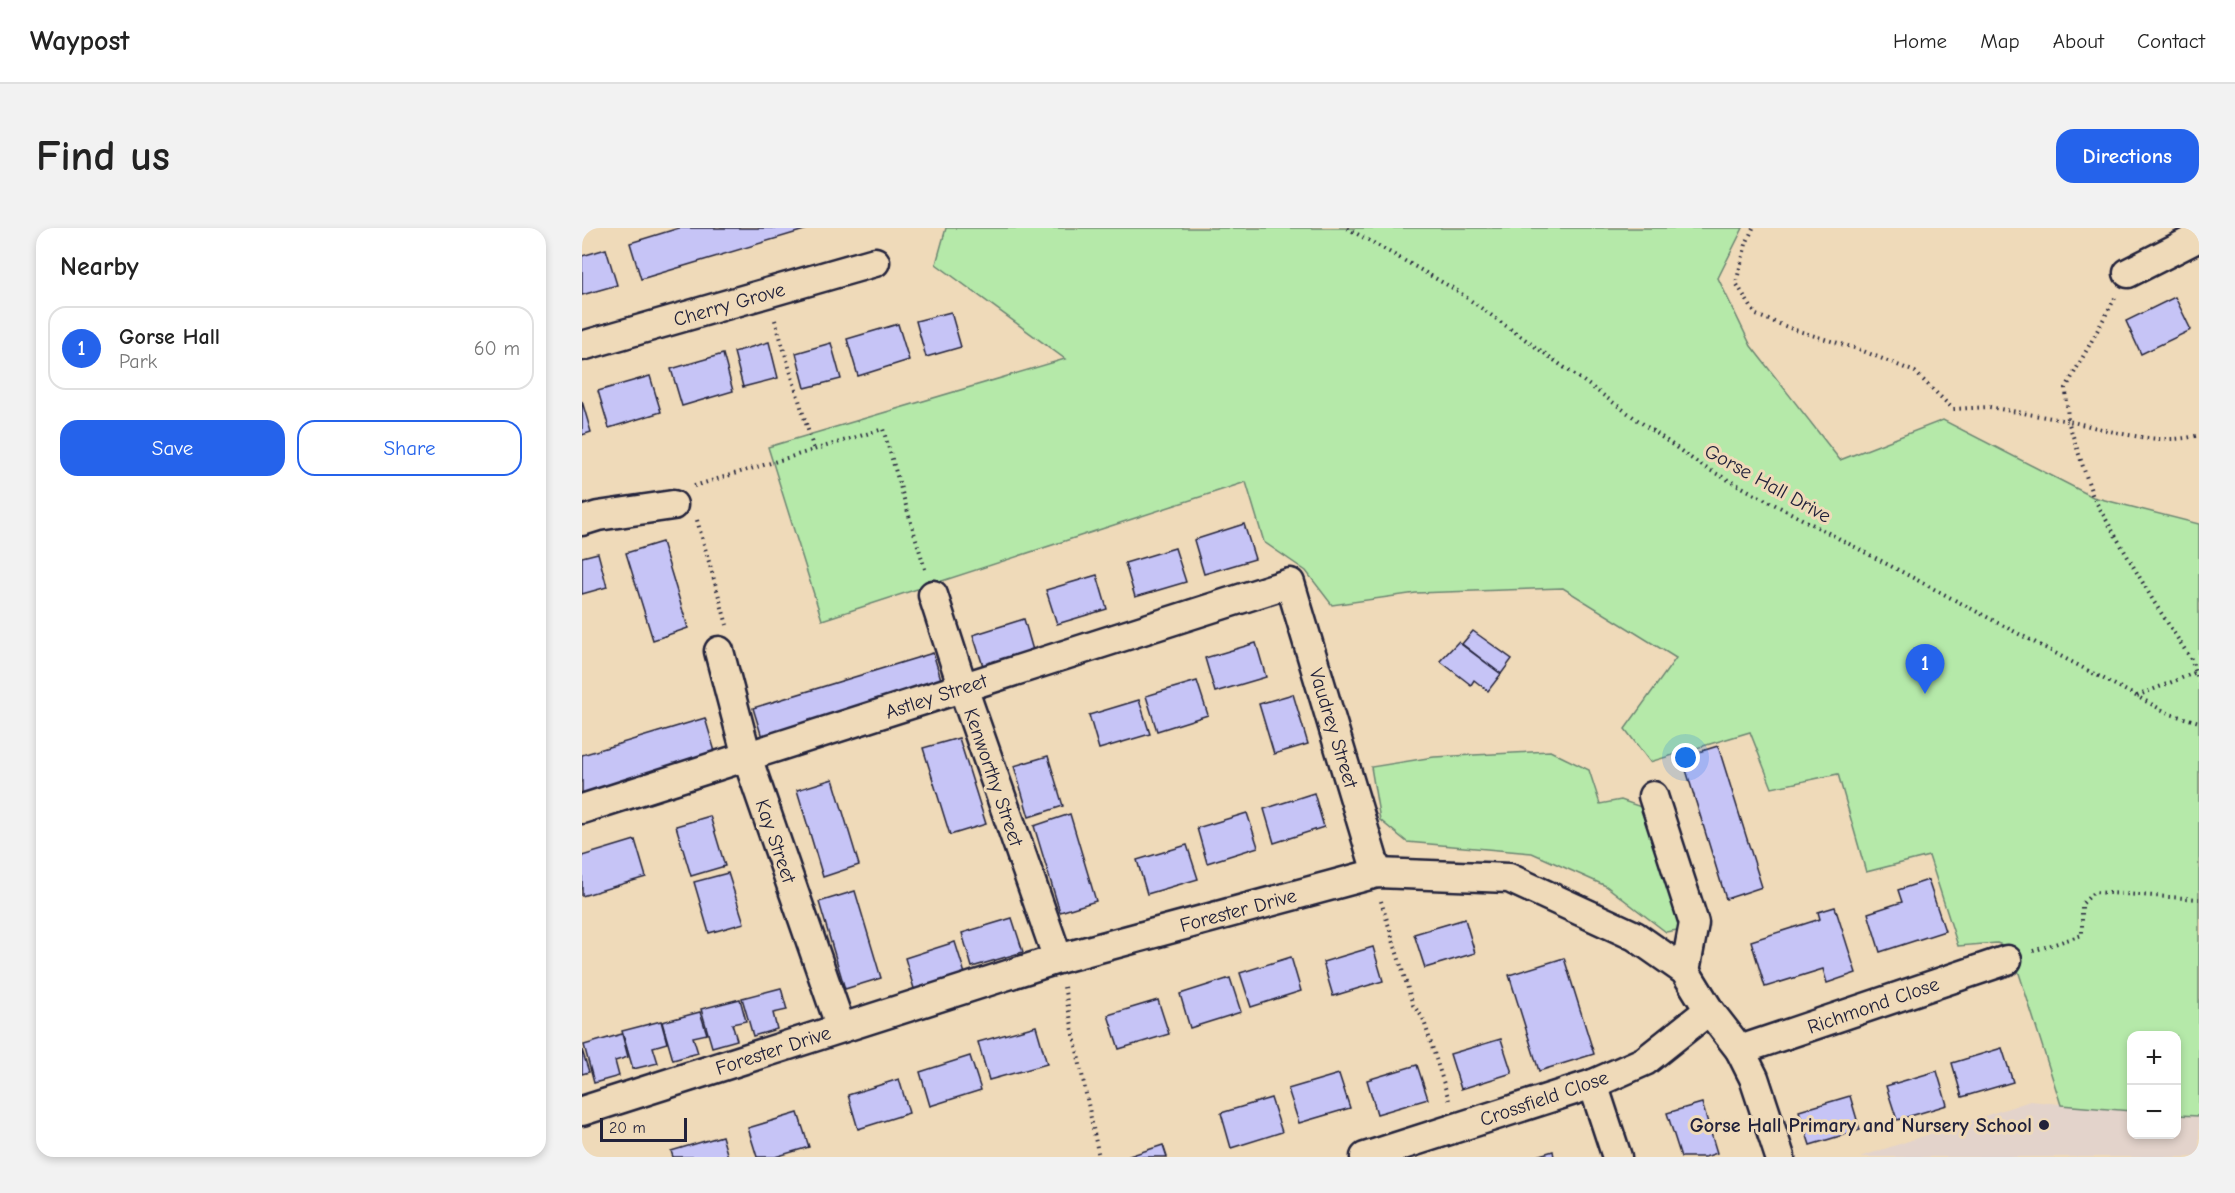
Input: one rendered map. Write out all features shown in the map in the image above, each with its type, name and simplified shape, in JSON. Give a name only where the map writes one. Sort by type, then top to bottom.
[{"type":"street","points":[[2128,273],[2199,237]]},
{"type":"street","name":"Cherry Grove","points":[[582,346],[875,262]]},
{"type":"street","points":[[582,521],[598,516],[673,505]]},
{"type":"street","name":"Astley Street","points":[[582,809],[1290,584]]},
{"type":"street","name":"Vaudrey Street","points":[[1290,584],[1375,873]]},
{"type":"street","name":"Kenworthy Street","points":[[933,595],[963,688],[1058,959]]},
{"type":"street","name":"Kay Street","points":[[719,651],[747,756],[841,1028]]},
{"type":"street","points":[[1653,796],[1694,923],[1684,971]]},
{"type":"street","name":"Forester Drive","points":[[582,1111],[1058,959],[1375,873],[1509,878],[1635,936],[1684,971],[1709,1010],[1740,1050],[1754,1078],[1780,1157]]},
{"type":"street","name":"Richmond Close","points":[[1740,1050],[2007,960]]},
{"type":"street","name":"Crossfield Close","points":[[1365,1157],[1593,1084],[1645,1061],[1709,1010]]},
{"type":"street","points":[[1593,1084],[1617,1157]]},
{"type":"path","name":"Gorse Hall Drive","points":[[1347,228],[1456,290],[1702,466],[2170,714],[2199,722]]},
{"type":"path","points":[[1753,228],[1746,244],[1736,283],[1756,315],[1858,349],[1915,372],[1953,408],[1989,407],[2144,437],[2184,439],[2199,435]]},
{"type":"path","points":[[2128,273],[2066,388],[2068,421],[2093,497],[2154,602],[2198,671],[2199,681]]},
{"type":"path","points":[[779,334],[814,450]]},
{"type":"path","points":[[719,651],[731,640],[695,513],[673,505],[680,490],[883,429],[933,595]]},
{"type":"path","points":[[2137,696],[2198,671]]},
{"type":"path","points":[[1375,873],[1413,1005],[1423,1018],[1458,1127]]},
{"type":"path","points":[[2007,960],[2082,935],[2082,904],[2094,892],[2199,899]]},
{"type":"path","points":[[1058,959],[1099,1157]]},
{"type":"shaded area","name":"Gorse Hall Primary and Nursery School","points":[[2030,1101],[2127,1111],[2127,1139],[2181,1139],[2181,1115],[2199,1116],[2199,1157],[1860,1157]]},
{"type":"green space","points":[[946,228],[1743,228],[1718,278],[1751,346],[1840,460],[1943,420],[2093,497],[2199,524],[2199,1116],[2181,1115],[2181,1031],[2127,1031],[2127,1111],[2061,1105],[2011,948],[1997,943],[1958,946],[1929,856],[1866,872],[1838,774],[1772,788],[1750,732],[1650,762],[1625,729],[1676,658],[1563,588],[1416,593],[1332,605],[1306,571],[1264,542],[1246,482],[822,620],[768,447],[1065,359],[936,264]]},
{"type":"green space","points":[[1550,751],[1589,770],[1600,804],[1621,800],[1644,808],[1682,918],[1677,930],[1666,932],[1606,886],[1532,853],[1407,842],[1380,820],[1371,767],[1434,757]]},
{"type":"building","points":[[679,228],[811,228],[641,279],[630,243]]},
{"type":"building","points":[[606,249],[617,285],[582,295],[582,256]]},
{"type":"building","points":[[2175,297],[2191,330],[2141,354],[2126,321]]},
{"type":"building","points":[[951,312],[961,347],[926,357],[916,321]]},
{"type":"building","points":[[898,324],[909,360],[858,376],[847,339]]},
{"type":"building","points":[[769,342],[778,378],[743,387],[734,352]]},
{"type":"building","points":[[831,343],[841,379],[805,388],[796,353]]},
{"type":"building","points":[[723,354],[733,391],[682,406],[671,369]]},
{"type":"building","points":[[650,376],[661,412],[609,428],[598,391]]},
{"type":"building","points":[[582,401],[591,432],[582,435]]},
{"type":"building","points":[[1244,524],[1255,559],[1204,574],[1194,540]]},
{"type":"building","points":[[662,542],[688,628],[653,640],[626,553]]},
{"type":"building","points":[[1175,548],[1186,582],[1135,597],[1125,563]]},
{"type":"building","points":[[598,553],[607,587],[582,594],[582,557]]},
{"type":"building","points":[[1097,575],[1107,609],[1057,624],[1046,590]]},
{"type":"building","points":[[1024,619],[1034,654],[984,669],[973,635]]},
{"type":"building","points":[[1473,631],[1512,659],[1501,674],[1462,644]]},
{"type":"building","points":[[1458,642],[1501,674],[1488,691],[1474,680],[1471,685],[1440,661]]},
{"type":"building","points":[[1256,643],[1266,677],[1215,692],[1205,658]]},
{"type":"building","points":[[933,653],[944,689],[764,744],[753,708]]},
{"type":"building","points":[[1197,681],[1208,715],[1157,731],[1146,696]]},
{"type":"building","points":[[1293,694],[1308,744],[1274,754],[1259,704]]},
{"type":"building","points":[[1139,700],[1150,734],[1099,749],[1089,715]]},
{"type":"building","points":[[705,718],[716,755],[582,795],[582,755]]},
{"type":"building","points":[[959,738],[986,824],[950,835],[923,748]]},
{"type":"building","points":[[1718,746],[1762,887],[1726,899],[1682,757]]},
{"type":"building","points":[[1048,756],[1063,806],[1029,817],[1014,766]]},
{"type":"building","points":[[833,779],[859,865],[823,877],[797,790]]},
{"type":"building","points":[[1314,793],[1324,827],[1274,843],[1264,809]]},
{"type":"building","points":[[1247,813],[1258,847],[1207,863],[1197,828]]},
{"type":"building","points":[[1070,814],[1096,901],[1060,912],[1034,826]]},
{"type":"building","points":[[710,816],[725,866],[691,876],[676,826]]},
{"type":"building","points":[[635,840],[646,877],[582,896],[582,856]]},
{"type":"building","points":[[1187,845],[1198,879],[1147,894],[1137,860]]},
{"type":"building","points":[[728,873],[744,923],[709,933],[694,882]]},
{"type":"building","points":[[1928,880],[1945,931],[1880,952],[1868,913],[1902,902],[1898,890]]},
{"type":"building","points":[[855,891],[881,978],[845,989],[819,902]]},
{"type":"building","points":[[1835,907],[1856,973],[1827,983],[1823,969],[1765,987],[1751,941],[1820,919],[1818,912]]},
{"type":"building","points":[[1012,918],[1023,952],[972,967],[962,933]]},
{"type":"building","points":[[1465,919],[1475,953],[1425,968],[1414,934]]},
{"type":"building","points":[[955,942],[966,977],[915,992],[905,958]]},
{"type":"building","points":[[1373,947],[1383,981],[1333,996],[1323,962]]},
{"type":"building","points":[[1291,957],[1301,991],[1251,1007],[1240,973]]},
{"type":"building","points":[[1564,958],[1594,1054],[1539,1071],[1509,975]]},
{"type":"building","points":[[1230,978],[1241,1012],[1190,1028],[1180,994]]},
{"type":"building","points":[[781,988],[787,1010],[773,1013],[777,1029],[753,1036],[742,998]]},
{"type":"building","points":[[740,999],[746,1021],[732,1024],[737,1040],[712,1047],[701,1009]]},
{"type":"building","points":[[1158,1000],[1169,1034],[1119,1049],[1108,1015]]},
{"type":"building","points":[[700,1012],[707,1034],[693,1037],[698,1053],[673,1060],[662,1022]]},
{"type":"building","points":[[661,1021],[667,1043],[653,1047],[658,1063],[633,1069],[622,1031]]},
{"type":"building","points":[[1036,1026],[1047,1064],[989,1080],[978,1042]]},
{"type":"building","points":[[622,1034],[628,1057],[615,1061],[619,1076],[594,1083],[584,1045]]},
{"type":"building","points":[[1501,1039],[1512,1073],[1461,1089],[1450,1054]]},
{"type":"building","points":[[2002,1048],[2013,1082],[1962,1097],[1952,1063]]},
{"type":"building","points":[[582,1050],[589,1072],[582,1074]]},
{"type":"building","points":[[970,1056],[981,1090],[930,1106],[920,1072]]},
{"type":"building","points":[[1417,1065],[1428,1099],[1377,1114],[1367,1080]]},
{"type":"building","points":[[1937,1071],[1947,1105],[1897,1120],[1886,1086]]},
{"type":"building","points":[[1339,1074],[1350,1108],[1299,1123],[1288,1089]]},
{"type":"building","points":[[899,1079],[909,1113],[858,1129],[848,1095]]},
{"type":"building","points":[[1850,1096],[1860,1130],[1810,1145],[1799,1111]]},
{"type":"building","points":[[1271,1098],[1282,1132],[1231,1148],[1221,1113]]},
{"type":"building","points":[[1702,1103],[1717,1153],[1705,1157],[1681,1157],[1667,1113]]},
{"type":"building","points":[[798,1113],[809,1147],[775,1157],[757,1157],[748,1128]]},
{"type":"building","points":[[722,1136],[728,1157],[673,1157],[671,1151]]},
{"type":"building","points":[[1163,1145],[1167,1157],[1129,1157],[1129,1156]]},
{"type":"building","points":[[1553,1151],[1554,1157],[1533,1157]]},
{"type":"place","name":"Gorse Hall","points":[[1925,694]]},
{"type":"place","name":"Gorse Hall Primary and Nursery School","points":[[2044,1125]]}]
